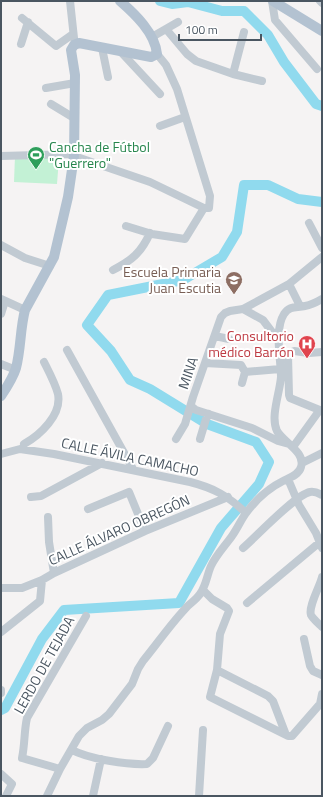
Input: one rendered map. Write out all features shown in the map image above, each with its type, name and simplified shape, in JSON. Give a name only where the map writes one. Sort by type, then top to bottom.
[{"type":"main road","points":[[1,396],[16,370],[25,310],[54,257],[68,197],[74,155],[75,82],[72,50],[74,45],[79,43],[151,57],[157,54],[152,37],[132,12],[120,1]]},
{"type":"main road","points":[[273,1],[322,31]]},
{"type":"main road","points":[[286,1],[322,23]]},
{"type":"street","points":[[70,1],[74,45]]},
{"type":"street","points":[[273,1],[275,20],[317,69]]},
{"type":"street","points":[[21,44],[25,20],[56,46],[73,34]]},
{"type":"street","points":[[152,37],[178,22]]},
{"type":"street","points":[[166,29],[187,54],[196,61],[233,74],[262,81]]},
{"type":"street","points":[[233,74],[244,32]]},
{"type":"street","points":[[102,48],[108,77]]},
{"type":"street","points":[[121,52],[160,94]]},
{"type":"street","points":[[126,226],[150,233],[185,239],[207,208],[210,196],[177,89],[166,65],[157,54]]},
{"type":"street","points":[[46,88],[75,82]]},
{"type":"street","points":[[51,104],[74,118]]},
{"type":"street","points":[[160,126],[185,117]]},
{"type":"street","points":[[1,156],[74,155],[150,182],[207,208]]},
{"type":"street","points":[[309,223],[322,248]]},
{"type":"street","points":[[114,270],[136,256],[146,242],[150,233]]},
{"type":"street","points":[[1,245],[25,258],[50,266]]},
{"type":"street","points":[[243,309],[289,284],[322,257]]},
{"type":"street","points":[[289,284],[300,306]]},
{"type":"street","points":[[47,796],[60,769],[82,732],[102,720],[118,703],[132,684],[143,661],[184,609],[203,590],[211,566],[246,513],[265,494],[300,470],[302,463],[300,458],[278,431],[276,426],[276,412],[281,376],[278,347],[279,336],[283,315],[288,309],[294,306],[313,303],[322,299]]},
{"type":"street","points":[[1,314],[3,300],[25,310]]},
{"type":"street","points":[[243,309],[263,320],[272,332],[279,336]]},
{"type":"street","name":"MINA","points":[[243,309],[225,313],[221,317],[193,397],[190,410],[196,410],[206,420],[252,428],[291,446]]},
{"type":"street","points":[[215,336],[229,340]]},
{"type":"street","points":[[67,350],[133,469]]},
{"type":"street","points":[[280,369],[288,355],[294,351],[309,353],[322,352]]},
{"type":"street","points":[[288,355],[290,398],[321,411],[291,446]]},
{"type":"street","points":[[22,446],[25,440],[51,421],[57,407],[58,395],[44,362]]},
{"type":"street","points":[[205,363],[241,365],[245,372],[242,383]]},
{"type":"street","points":[[1,364],[16,370]]},
{"type":"street","points":[[245,372],[280,369]]},
{"type":"street","points":[[176,439],[185,424],[190,410]]},
{"type":"street","points":[[200,439],[206,420]]},
{"type":"street","name":"CALLE ÁVILA CAMACHO","points":[[1,454],[22,446],[54,454],[133,469],[204,486],[228,497],[246,513]]},
{"type":"street","points":[[302,463],[322,453]]},
{"type":"street","points":[[31,498],[41,496],[102,463]]},
{"type":"street","points":[[247,603],[321,545],[316,533],[296,499],[288,479]]},
{"type":"street","points":[[88,509],[129,492],[145,531]]},
{"type":"street","points":[[243,548],[296,499],[310,492],[317,492],[322,495]]},
{"type":"street","name":"CALLE ÁLVARO OBREGÓN","points":[[1,632],[40,601],[42,580],[145,531],[228,497]]},
{"type":"street","points":[[48,517],[49,542],[54,573]]},
{"type":"street","points":[[321,621],[312,616],[311,607],[322,577]]},
{"type":"street","points":[[1,588],[22,588],[42,580]]},
{"type":"street","points":[[203,590],[212,599],[229,609],[220,634],[217,670],[210,697],[288,736],[292,736],[321,706],[322,694]]},
{"type":"street","name":"LERDO DE TEJADA","points":[[60,769],[22,758],[25,744],[25,728],[27,718],[86,616]]},
{"type":"street","points":[[304,639],[310,666],[313,671],[322,675]]},
{"type":"street","points":[[217,670],[268,696],[273,701],[286,734]]},
{"type":"street","points":[[72,750],[79,754],[101,759],[147,764],[153,758],[168,726]]},
{"type":"street","points":[[199,796],[203,730]]},
{"type":"street","points":[[93,796],[101,759]]},
{"type":"street","points":[[1,774],[12,784],[6,796]]},
{"type":"green space","name":"Cancha de Fútbol \"Guerrero\"","points":[[15,156],[59,158],[57,184],[14,182]]},
{"type":"waterway","points":[[160,1],[172,4],[188,2],[222,11],[244,11],[268,35],[284,62],[316,104],[322,106]]},
{"type":"waterway","points":[[1,710],[5,708],[42,639],[64,610],[179,603],[221,528],[259,484],[269,462],[256,442],[207,424],[150,389],[130,380],[111,351],[87,325],[108,295],[183,280],[222,257],[237,232],[244,185],[268,185],[298,199],[322,202]]},
{"type":"place","name":"Cancha de Fútbol \"Guerrero\"","points":[[36,170]]},
{"type":"place","name":"Escuela Primaria Juan Escutia","points":[[234,295]]},
{"type":"place","name":"Consultorio médico Barrón","points":[[307,359]]}]
